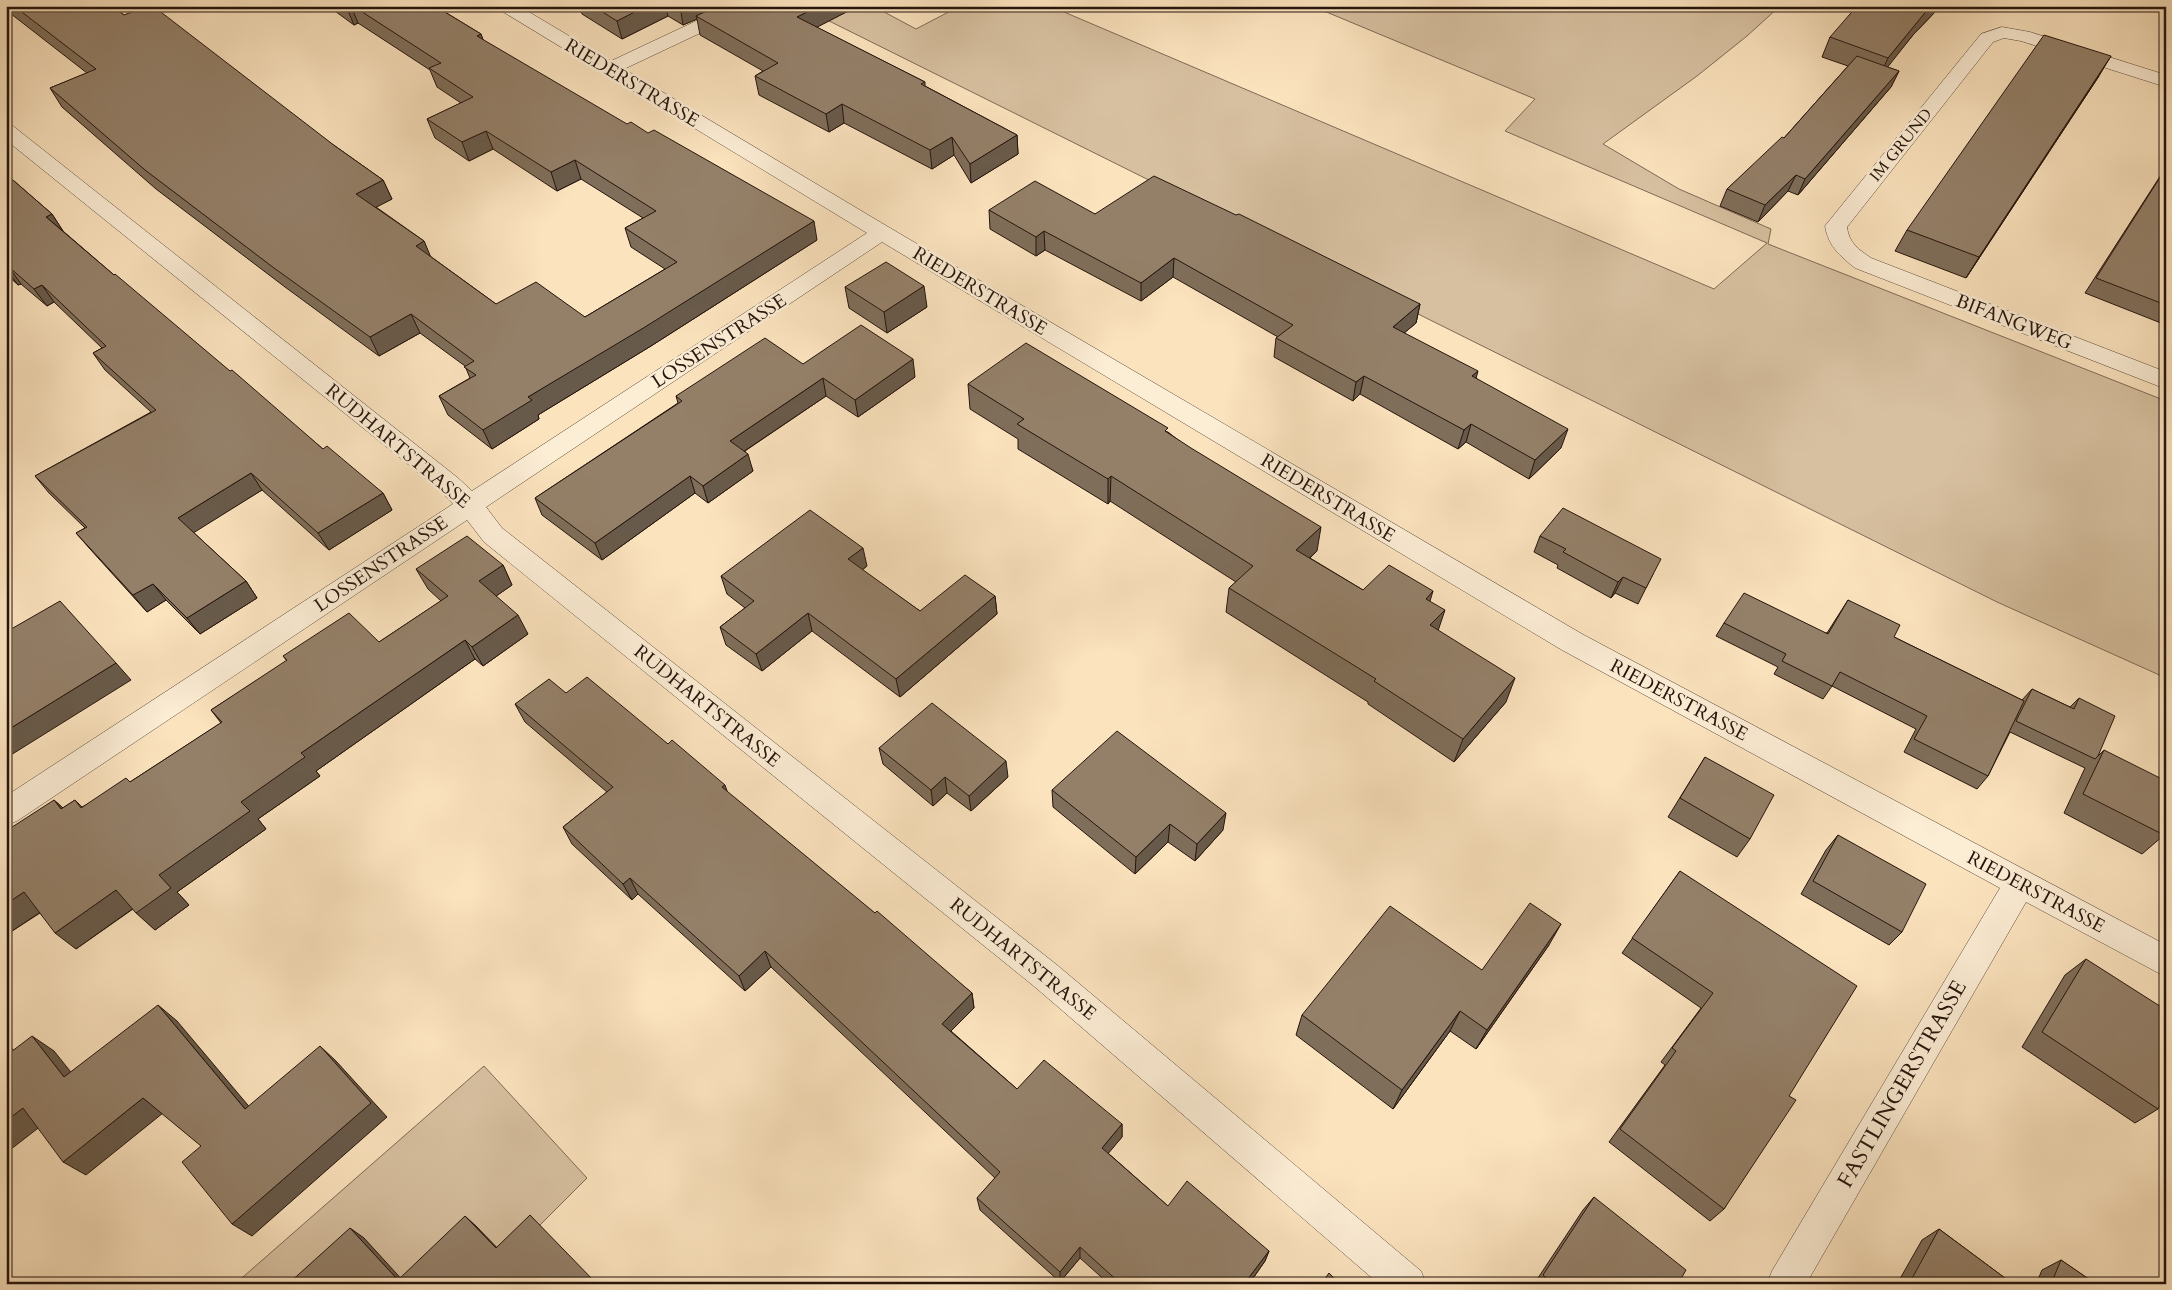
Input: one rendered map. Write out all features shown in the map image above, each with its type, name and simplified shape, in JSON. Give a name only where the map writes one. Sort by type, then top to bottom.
[{"type":"street","name":"RIEDERSTRASSE","points":[[506,6],[882,233],[1572,642],[2166,962]]},
{"type":"street","points":[[610,69],[743,6]]},
{"type":"street","name":"IM GRUND","points":[[1863,263],[1842,247],[1837,237],[1836,226],[1987,38],[2002,32],[2024,36],[2166,81]]},
{"type":"street","name":"RUDHARTSTRASSE","points":[[6,130],[449,484],[470,505],[493,534],[1046,976],[1408,1284]]},
{"type":"street","name":"LOSSENSTRASSE","points":[[6,812],[882,233]]},
{"type":"street","name":"BIFANGWEG","points":[[1863,263],[2166,380]]},
{"type":"street","name":"FASTLINGERSTRASSE","points":[[1784,1284],[2020,883]]},
{"type":"shaded area","points":[[799,6],[873,6],[916,29],[960,6],[1050,6],[1714,289],[1767,243],[1505,131],[1535,99],[1312,6],[1780,6],[1747,36],[1697,76],[1603,144],[1679,189],[1771,229],[1768,244],[2166,401],[2166,678],[1997,602]]},
{"type":"shaded area","points":[[484,1066],[587,1178],[507,1258],[417,1284],[235,1284]]},
{"type":"building","points":[[14,6],[112,6],[124,15],[147,6],[153,6],[335,146],[383,180],[356,194],[424,241],[416,246],[496,304],[536,282],[585,317],[677,262],[625,228],[656,211],[575,160],[551,172],[486,131],[462,142],[427,119],[473,97],[429,68],[441,63],[353,6],[435,6],[481,34],[477,36],[627,124],[631,122],[648,133],[654,130],[814,221],[645,327],[528,397],[532,400],[483,430],[439,396],[476,375],[464,367],[474,361],[411,314],[370,337],[274,268],[145,170],[50,88],[96,69]]},
{"type":"building","points":[[593,6],[646,6],[617,21]]},
{"type":"building","points":[[718,6],[819,6],[797,17],[925,82],[921,84],[1017,135],[970,164],[952,137],[930,150],[842,104],[826,114],[755,76],[778,63],[696,16]]},
{"type":"building","points":[[1857,6],[1931,6],[1888,58],[1830,37]]},
{"type":"building","points":[[2044,35],[2111,56],[1979,257],[1907,230]]},
{"type":"building","points":[[1857,56],[1899,71],[1805,179],[1796,175],[1765,205],[1727,189],[1782,137],[1784,138]]},
{"type":"building","points":[[2166,168],[2166,305],[2096,278]]},
{"type":"building","points":[[6,174],[52,214],[46,217],[114,275],[230,371],[232,370],[323,449],[327,446],[383,493],[318,533],[251,473],[178,518],[246,581],[187,618],[153,584],[133,595],[76,533],[87,527],[35,476],[156,410],[93,353],[106,346],[42,285],[34,289],[8,266],[6,267]]},
{"type":"building","points":[[1154,176],[1236,215],[1239,214],[1420,304],[1393,327],[1478,371],[1472,376],[1568,429],[1535,460],[1471,424],[1464,430],[1364,376],[1356,382],[1276,338],[1293,325],[1174,258],[1141,283],[1044,231],[1036,237],[989,210],[1035,181],[1095,214]]},
{"type":"building","points":[[886,262],[924,286],[884,312],[845,287]]},
{"type":"building","points":[[861,325],[913,359],[855,400],[823,378],[730,441],[748,454],[703,486],[690,476],[595,543],[535,498],[682,401],[676,396],[765,338],[803,364]]},
{"type":"building","points":[[1026,343],[1168,428],[1165,431],[1191,448],[1321,527],[1296,550],[1363,590],[1389,565],[1433,591],[1426,599],[1445,610],[1430,625],[1515,678],[1463,739],[1374,681],[1376,679],[1229,588],[1253,566],[1111,476],[1108,479],[1017,424],[1024,419],[968,384]]},
{"type":"building","points":[[1563,508],[1661,559],[1646,588],[1623,577],[1618,582],[1563,552],[1566,549],[1540,536]]},
{"type":"building","points":[[810,510],[863,548],[848,559],[920,611],[965,575],[995,596],[896,679],[808,613],[756,654],[720,627],[754,601],[721,576]]},
{"type":"building","points":[[467,536],[503,565],[479,581],[518,615],[472,647],[465,640],[301,753],[305,757],[241,802],[250,811],[159,875],[171,888],[136,913],[116,890],[55,933],[24,892],[6,904],[6,831],[54,800],[61,809],[75,800],[81,808],[126,778],[130,782],[222,722],[211,710],[287,660],[283,656],[349,613],[379,642],[448,596],[416,569]]},
{"type":"building","points":[[1744,593],[1828,634],[1848,600],[1900,625],[1894,637],[2024,701],[1988,776],[1914,739],[1927,716],[1840,672],[1832,686],[1782,661],[1786,654],[1724,623]]},
{"type":"building","points":[[60,601],[116,663],[6,731],[6,632]]},
{"type":"building","points":[[587,677],[668,744],[672,740],[725,785],[722,787],[875,913],[877,911],[972,993],[942,1024],[1017,1089],[1044,1060],[1122,1124],[1102,1148],[1168,1206],[1187,1181],[1269,1251],[1244,1284],[1121,1284],[1080,1247],[1060,1272],[977,1198],[1000,1172],[765,951],[739,976],[630,878],[623,884],[563,827],[613,787],[515,704],[549,679],[566,693]]},
{"type":"building","points":[[2032,689],[2074,709],[2079,698],[2115,716],[2095,759],[2016,721]]},
{"type":"building","points":[[932,703],[1006,761],[969,796],[945,777],[931,790],[879,748]]},
{"type":"building","points":[[1117,731],[1226,813],[1197,844],[1170,824],[1136,857],[1052,790]]},
{"type":"building","points":[[2104,750],[2166,781],[2166,830],[2164,835],[2083,794]]},
{"type":"building","points":[[1705,757],[1774,795],[1750,839],[1680,798]]},
{"type":"building","points":[[1838,835],[1926,884],[1902,932],[1813,881]]},
{"type":"building","points":[[1680,871],[1857,986],[1789,1096],[1796,1100],[1724,1209],[1620,1129],[1676,1051],[1672,1048],[1713,993],[1632,938]]},
{"type":"building","points":[[1530,903],[1561,924],[1487,1030],[1460,1011],[1402,1090],[1302,1015],[1390,906],[1482,970]]},
{"type":"building","points":[[2086,959],[2166,1010],[2166,1094],[2158,1109],[2042,1032]]},
{"type":"building","points":[[158,1005],[245,1109],[320,1046],[371,1103],[232,1224],[182,1162],[201,1146],[143,1098],[63,1162],[23,1108],[6,1121],[6,1054],[32,1036],[64,1077]]},
{"type":"building","points":[[1594,1197],[1686,1270],[1678,1284],[1553,1284],[1543,1275]]},
{"type":"building","points":[[530,1215],[597,1284],[288,1284],[350,1228],[398,1280],[465,1216],[496,1248]]},
{"type":"building","points":[[1939,1229],[2013,1284],[1909,1284]]},
{"type":"building","points":[[2061,1260],[2096,1284],[2051,1284]]},
{"type":"building","points":[[1329,1273],[1340,1284],[1321,1284]]}]
